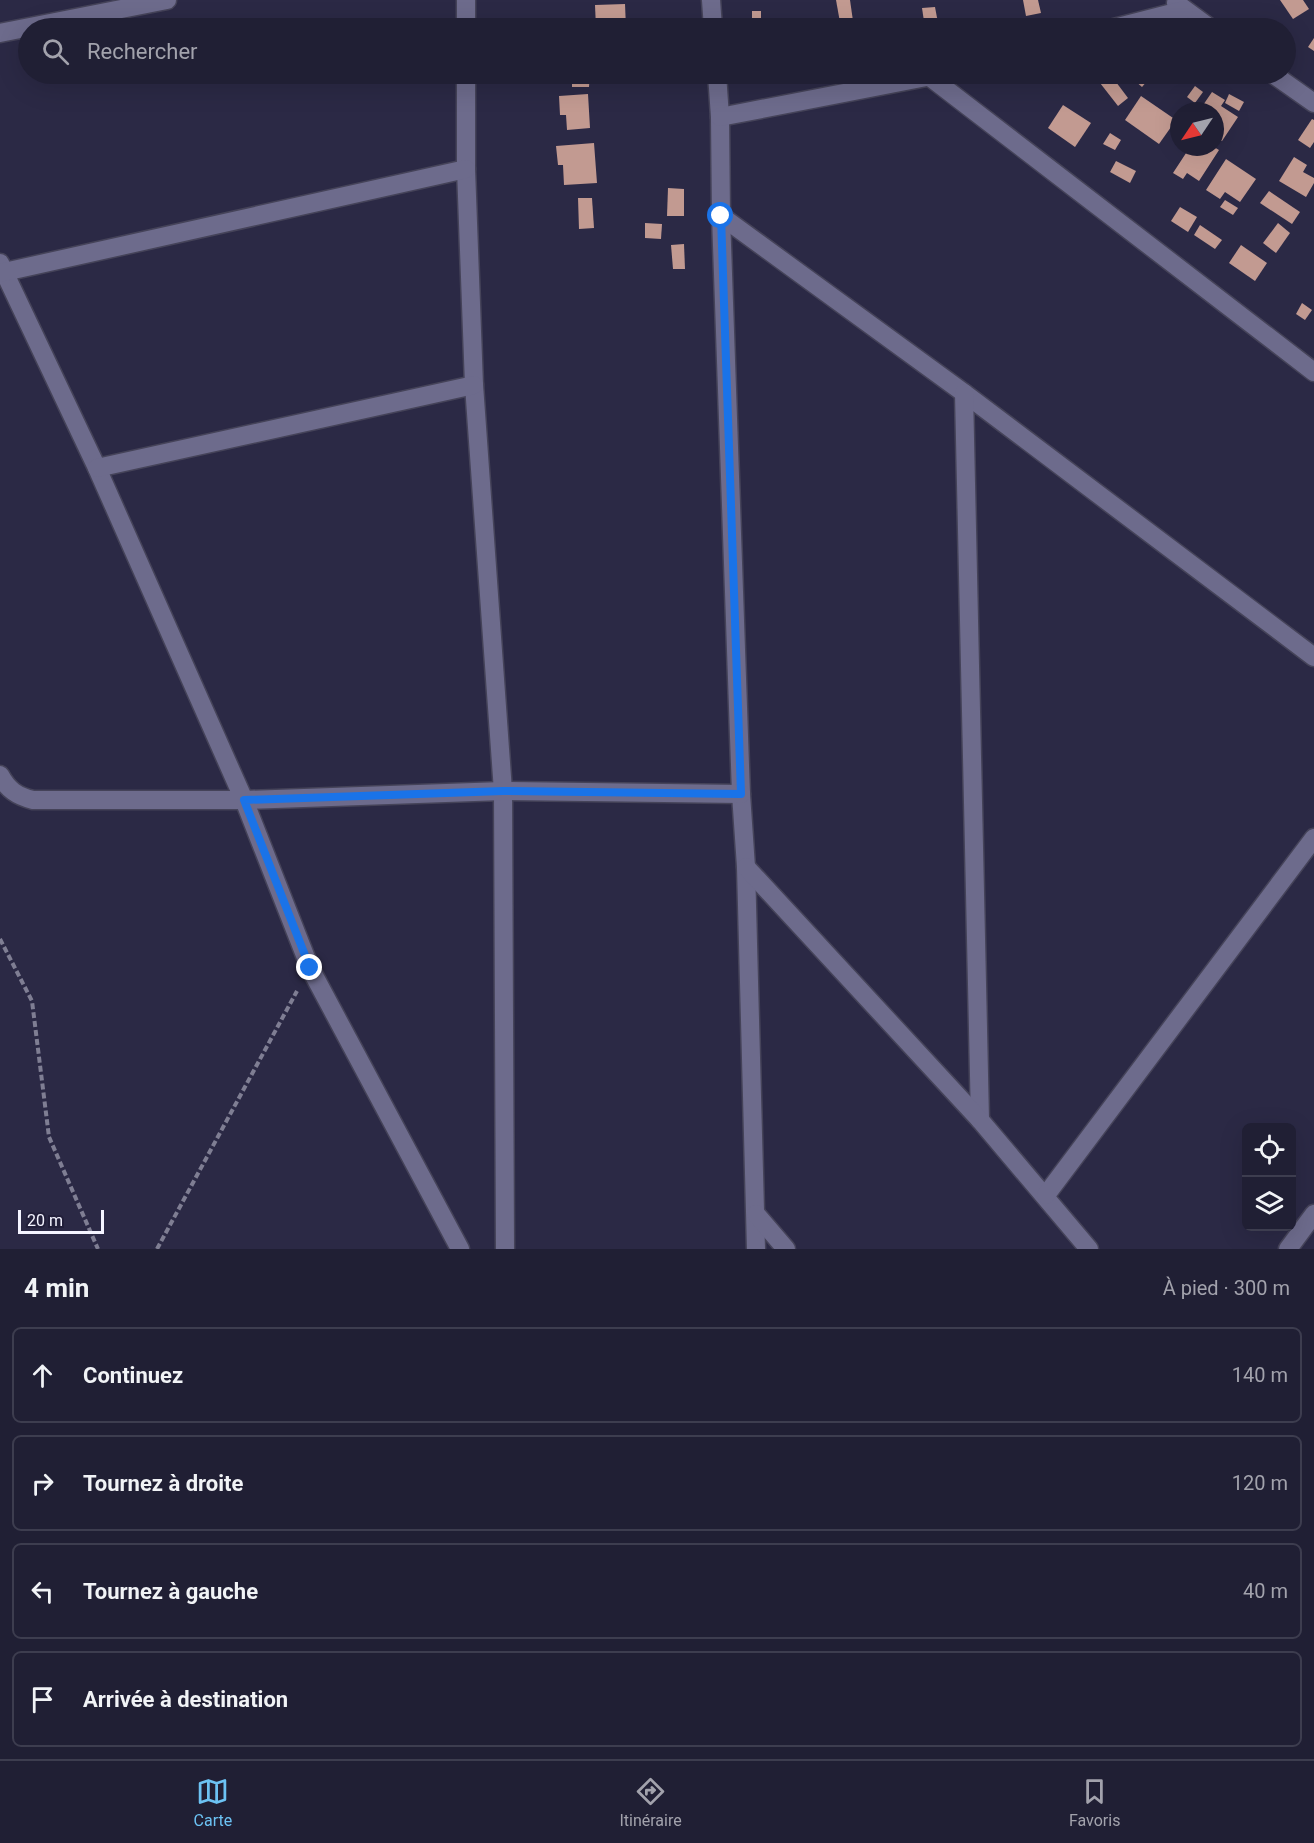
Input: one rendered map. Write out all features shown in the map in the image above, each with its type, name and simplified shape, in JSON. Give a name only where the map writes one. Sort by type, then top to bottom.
[{"type":"street","points":[[76,18],[167,0]]},
{"type":"street","points":[[466,0],[466,18]]},
{"type":"street","points":[[711,0],[712,18]]},
{"type":"street","points":[[1142,18],[1179,5],[1197,18]]},
{"type":"street","points":[[0,33],[18,29]]},
{"type":"street","points":[[466,84],[466,169],[474,386],[503,791],[506,1249]]},
{"type":"street","points":[[718,84],[741,794],[746,867],[756,1249]]},
{"type":"street","points":[[720,117],[890,84]]},
{"type":"street","points":[[948,84],[1314,372]]},
{"type":"street","points":[[1287,84],[1314,103]]},
{"type":"street","points":[[460,1249],[310,968],[244,800],[98,468],[1,270],[466,169]]},
{"type":"street","points":[[721,216],[964,393],[1314,657]]},
{"type":"street","points":[[98,468],[474,386]]},
{"type":"street","points":[[964,393],[980,1120]]},
{"type":"street","points":[[0,775],[10,790],[33,800],[244,800],[503,791],[741,794]]},
{"type":"street","points":[[1046,1196],[1314,838]]},
{"type":"street","points":[[746,867],[980,1120],[1089,1249]]},
{"type":"street","points":[[756,1214],[786,1249]]},
{"type":"street","points":[[1288,1249],[1314,1214]]},
{"type":"path","points":[[0,939],[32,1002],[49,1137],[98,1249]]},
{"type":"path","points":[[157,1249],[310,968]]},
{"type":"building","points":[[836,0],[850,0],[853,18],[839,18]]},
{"type":"building","points":[[1023,0],[1038,0],[1041,13],[1026,16]]},
{"type":"building","points":[[1280,0],[1303,0],[1309,9],[1292,18]]},
{"type":"building","points":[[625,4],[626,18],[596,18],[595,5]]},
{"type":"building","points":[[935,7],[937,18],[924,18],[922,8]]},
{"type":"building","points":[[752,11],[761,11],[761,18],[752,18]]},
{"type":"building","points":[[1314,38],[1314,51],[1308,47]]},
{"type":"building","points":[[572,84],[589,84],[589,87],[572,87]]},
{"type":"building","points":[[1101,84],[1118,84],[1128,98],[1118,106]]},
{"type":"building","points":[[1195,86],[1203,92],[1196,102],[1187,97]]},
{"type":"building","points":[[1212,92],[1225,100],[1224,102],[1205,102]]},
{"type":"building","points":[[588,94],[590,128],[567,130],[566,115],[560,115],[559,96]]},
{"type":"building","points":[[1229,94],[1244,102],[1239,111],[1225,103]]},
{"type":"building","points":[[1141,96],[1170,116],[1170,128],[1159,144],[1125,120]]},
{"type":"building","points":[[1063,105],[1091,123],[1075,147],[1048,128]]},
{"type":"building","points":[[1224,108],[1238,117],[1224,138]]},
{"type":"building","points":[[1312,119],[1314,120],[1314,142],[1310,148],[1298,140]]},
{"type":"building","points":[[1110,133],[1121,140],[1115,150],[1103,144]]},
{"type":"building","points":[[594,143],[597,183],[564,185],[563,165],[558,165],[556,146]]},
{"type":"building","points":[[1184,156],[1215,156],[1199,181],[1187,173],[1183,179],[1173,173]]},
{"type":"building","points":[[1294,157],[1307,165],[1303,172],[1314,178],[1314,183],[1306,197],[1279,181]]},
{"type":"building","points":[[1226,159],[1256,179],[1240,202],[1225,192],[1220,199],[1206,190]]},
{"type":"building","points":[[1116,161],[1136,171],[1130,183],[1110,172]]},
{"type":"building","points":[[668,188],[684,189],[684,216],[667,216]]},
{"type":"building","points":[[1269,191],[1300,212],[1292,224],[1260,203]]},
{"type":"building","points":[[578,198],[592,198],[594,228],[579,229]]},
{"type":"building","points":[[1225,200],[1238,208],[1233,215],[1220,207]]},
{"type":"building","points":[[1180,207],[1197,217],[1188,232],[1171,221]]},
{"type":"building","points":[[645,223],[662,224],[661,239],[645,238]]},
{"type":"building","points":[[1278,223],[1290,233],[1276,253],[1263,243]]},
{"type":"building","points":[[1200,225],[1222,240],[1215,249],[1194,235]]},
{"type":"building","points":[[684,244],[685,269],[673,269],[671,245]]},
{"type":"building","points":[[1241,245],[1267,263],[1255,281],[1229,263]]},
{"type":"building","points":[[1302,303],[1312,310],[1305,320],[1296,314]]},
{"type":"route","points":[[310,968],[244,800],[503,791],[741,794],[721,216]]}]
